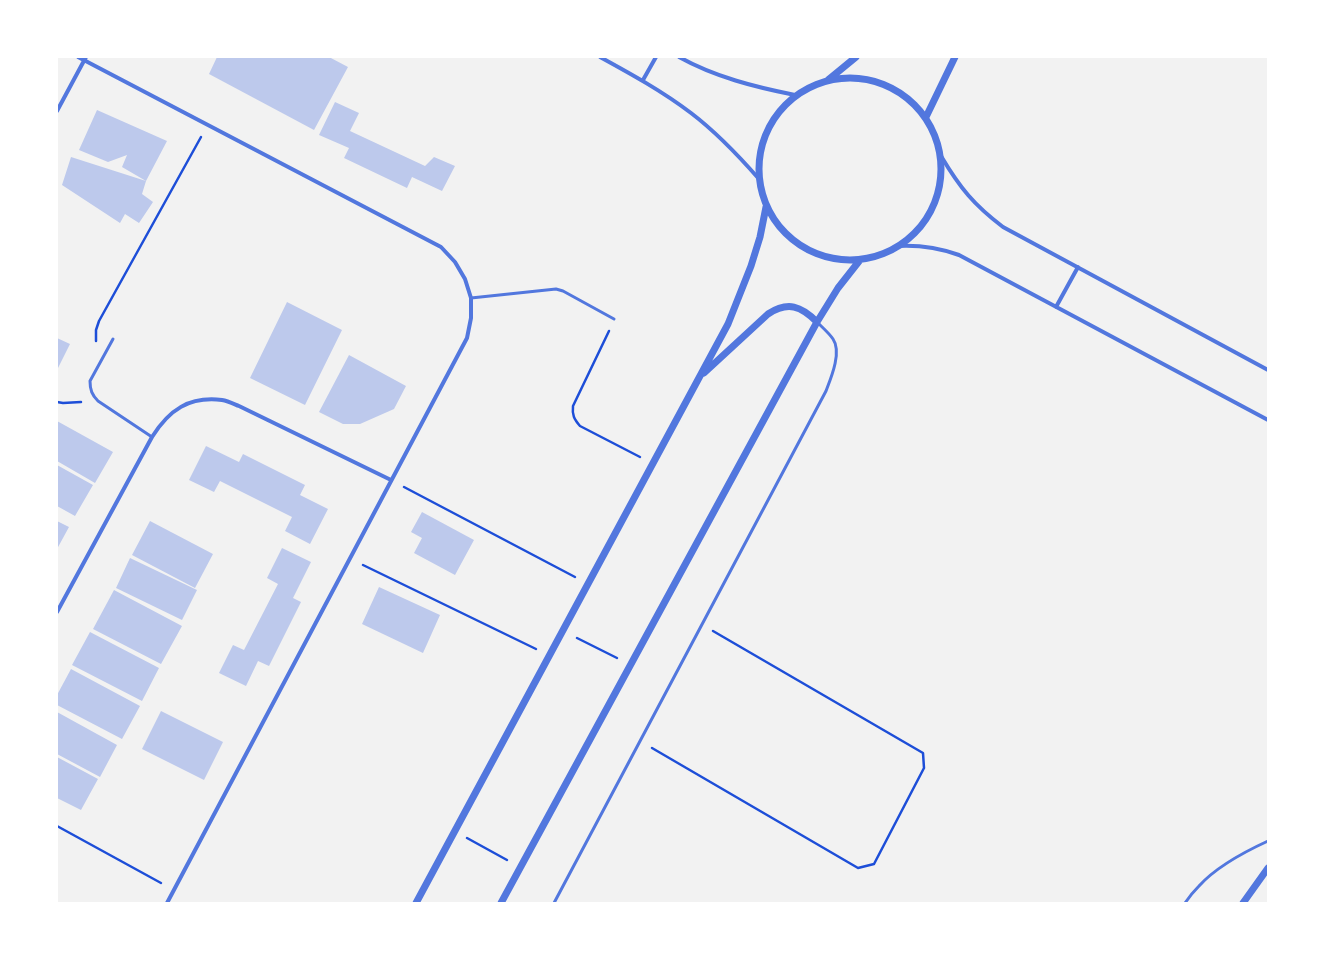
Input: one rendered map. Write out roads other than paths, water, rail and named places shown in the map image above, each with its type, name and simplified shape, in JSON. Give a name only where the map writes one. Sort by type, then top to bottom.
[{"type":"street","points":[[78,57],[85,59],[207,126],[441,248],[455,262],[465,279],[471,298],[472,318],[467,338],[167,903]]},
{"type":"street","points":[[600,57],[643,80],[691,113],[738,155],[759,179]]},
{"type":"street","points":[[643,80],[656,57]]},
{"type":"street","points":[[679,57],[712,72],[740,82],[767,90],[795,95]]},
{"type":"street","points":[[827,80],[856,57]]},
{"type":"street","points":[[926,117],[955,57]]},
{"type":"street","points":[[57,111],[85,59]]},
{"type":"street","points":[[941,156],[941,177],[937,197],[928,216],[915,232],[899,246],[880,255],[860,260],[837,259],[815,253],[794,242],[778,226],[766,206],[761,193],[759,179],[759,155],[766,132],[778,112],[795,95],[811,86],[827,80],[850,78],[872,80],[893,88],[911,101],[926,117],[935,136],[941,156],[954,179],[986,214],[1003,227],[1268,370]]},
{"type":"street","points":[[416,903],[728,324],[751,266],[760,237],[766,206]]},
{"type":"street","points":[[899,246],[927,246],[959,255],[1268,420]]},
{"type":"street","points":[[501,903],[817,322],[838,288],[860,260]]},
{"type":"street","points":[[1056,307],[1078,267]]},
{"type":"street","points":[[698,378],[768,314],[776,309],[785,306],[794,306],[803,310],[817,322]]},
{"type":"street","points":[[57,612],[161,422],[174,411],[189,403],[206,399],[223,401],[239,406],[391,480]]},
{"type":"street","points":[[1243,903],[1268,868]]},
{"type":"lane","points":[[471,298],[556,289],[563,291],[614,318]]},
{"type":"lane","points":[[554,903],[826,391],[834,372],[836,351],[834,340],[817,322]]},
{"type":"lane","points":[[113,339],[90,381],[90,388],[93,396],[98,401],[152,437]]},
{"type":"lane","points":[[1185,903],[1199,885],[1220,868],[1242,854],[1268,841]]}]
